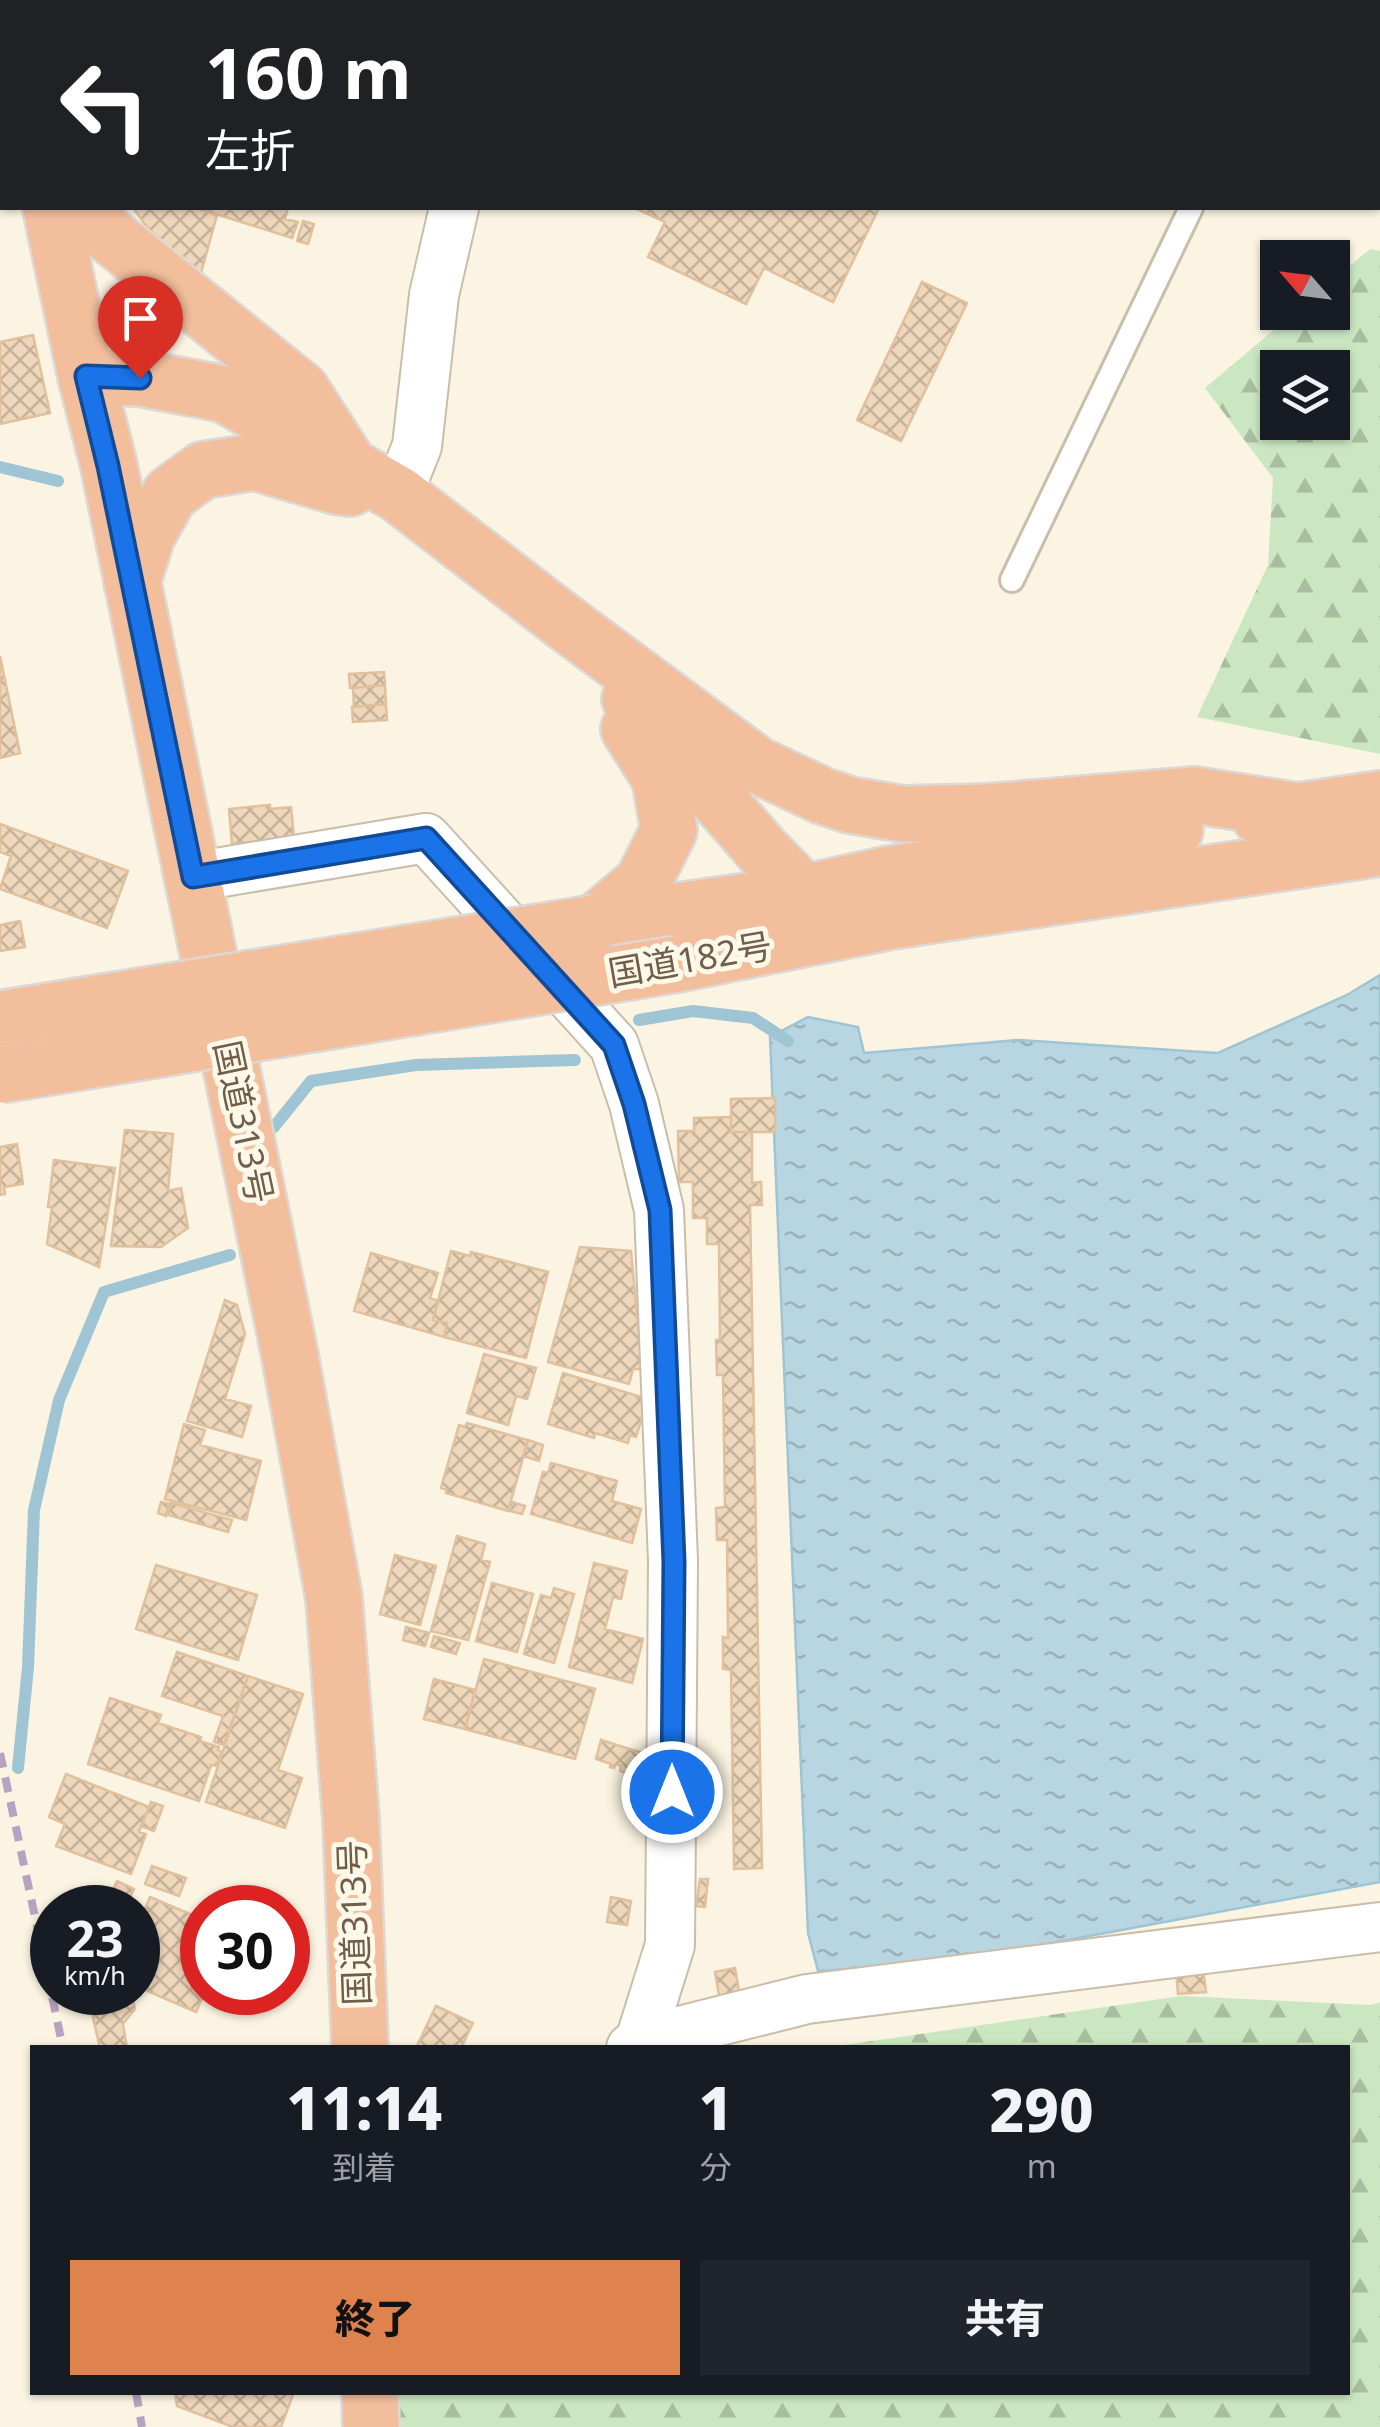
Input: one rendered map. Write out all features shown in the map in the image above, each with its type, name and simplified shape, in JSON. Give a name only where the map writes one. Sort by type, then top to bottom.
[{"type":"highway","name":"国道313号","points":[[51,210],[193,877],[290,1356],[334,1598],[351,1819],[360,2045]]},
{"type":"highway","points":[[84,210],[93,222],[300,390],[350,466]]},
{"type":"highway","points":[[86,376],[140,378],[224,394],[398,494],[757,765],[823,796],[903,814],[1194,794],[1297,811]]},
{"type":"highway","points":[[132,582],[146,536],[170,494],[203,470],[255,462],[336,486],[398,494]]},
{"type":"highway","points":[[563,621],[763,851],[808,916]]},
{"type":"highway","points":[[563,621],[660,778],[669,830],[643,882],[596,923]]},
{"type":"highway","name":"国道182号","points":[[0,1075],[676,964],[808,916],[885,875],[1380,799]]},
{"type":"highway","name":"国道182号","points":[[0,1019],[596,923],[808,916],[890,921],[1380,848]]},
{"type":"highway","points":[[370,2395],[371,2427]]},
{"type":"street","points":[[398,494],[417,446],[434,295],[454,210]]},
{"type":"street","points":[[193,877],[426,838],[614,1045],[634,1104],[660,1210],[674,1562],[670,1945],[635,2044]]},
{"type":"street","points":[[635,2044],[807,2000],[1380,1927]]},
{"type":"lane","points":[[1012,580],[1189,210]]},
{"type":"green space","points":[[1370,249],[1380,251],[1380,754],[1197,717],[1268,565],[1273,478],[1205,388],[1274,330],[1350,330],[1350,266]]},
{"type":"green space","points":[[1181,1996],[1371,2005],[1380,2002],[1380,2427],[396,2427],[397,2395],[1350,2395],[1350,2045],[845,2045]]},
{"type":"water","points":[[1380,975],[1380,1882],[944,1963],[818,1971],[808,1933],[770,1037],[808,1017],[858,1027],[864,1053],[1019,1040],[1218,1053],[1347,995]]},
{"type":"building","points":[[134,210],[203,210],[217,215],[201,273],[153,235]]},
{"type":"building","points":[[203,210],[287,210],[285,219],[298,222],[292,238]]},
{"type":"building","points":[[639,210],[878,210],[833,302],[764,268],[746,304],[648,257],[665,222]]},
{"type":"building","points":[[303,221],[314,224],[308,244],[297,241]]},
{"type":"building","points":[[922,282],[967,303],[901,441],[857,420]]},
{"type":"building","points":[[33,335],[50,413],[0,424],[0,342]]},
{"type":"building","points":[[0,656],[20,753],[0,758]]},
{"type":"building","points":[[384,672],[385,685],[350,688],[349,674]]},
{"type":"building","points":[[385,685],[386,704],[354,707],[353,688]]},
{"type":"building","points":[[386,704],[387,720],[353,722],[352,707]]},
{"type":"building","points":[[270,805],[270,809],[291,807],[294,837],[232,844],[229,809]]},
{"type":"building","points":[[0,824],[128,871],[107,928],[0,889],[11,856],[0,852]]},
{"type":"building","points":[[20,921],[25,947],[0,951],[0,925]]},
{"type":"building","points":[[775,1098],[775,1132],[731,1132],[731,1099]]},
{"type":"building","points":[[731,1117],[731,1132],[752,1132],[752,1183],[761,1182],[762,1205],[750,1205],[762,1868],[734,1869],[731,1670],[723,1669],[723,1637],[728,1638],[727,1540],[717,1540],[716,1508],[725,1507],[723,1375],[717,1375],[716,1340],[720,1340],[719,1244],[707,1244],[707,1218],[693,1218],[693,1182],[679,1182],[678,1131],[694,1131],[694,1118]]},
{"type":"building","points":[[125,1130],[173,1134],[168,1191],[181,1188],[188,1228],[161,1247],[111,1246]]},
{"type":"building","points":[[17,1144],[23,1184],[4,1187],[5,1194],[0,1195],[0,1147]]},
{"type":"building","points":[[54,1160],[115,1168],[99,1267],[47,1244]]},
{"type":"building","points":[[580,1247],[631,1251],[642,1369],[633,1369],[629,1384],[548,1362]]},
{"type":"building","points":[[451,1251],[470,1256],[471,1252],[548,1272],[526,1358],[444,1337],[447,1323],[433,1320]]},
{"type":"building","points":[[371,1253],[438,1273],[430,1298],[438,1301],[433,1320],[447,1323],[444,1337],[354,1311]]},
{"type":"building","points":[[225,1300],[237,1305],[245,1334],[225,1399],[251,1406],[242,1437],[187,1421]]},
{"type":"building","points":[[484,1354],[536,1368],[527,1399],[516,1396],[508,1425],[467,1413]]},
{"type":"building","points":[[563,1373],[648,1399],[636,1437],[630,1435],[628,1443],[595,1433],[594,1438],[548,1424]]},
{"type":"building","points":[[467,1423],[528,1440],[508,1511],[446,1493],[441,1488],[459,1425],[465,1427]]},
{"type":"building","points":[[184,1424],[205,1430],[200,1445],[261,1461],[246,1520],[165,1499]]},
{"type":"building","points":[[528,1440],[543,1445],[539,1461],[523,1456]]},
{"type":"building","points":[[551,1463],[617,1481],[612,1501],[641,1509],[632,1543],[531,1514],[543,1472],[548,1473]]},
{"type":"building","points":[[161,1502],[169,1504],[166,1516],[158,1513]]},
{"type":"building","points":[[512,1502],[525,1506],[522,1514],[510,1511]]},
{"type":"building","points":[[171,1503],[232,1520],[228,1532],[168,1515]]},
{"type":"building","points":[[457,1536],[485,1544],[481,1560],[490,1562],[468,1640],[431,1631]]},
{"type":"building","points":[[395,1555],[436,1566],[420,1625],[380,1614]]},
{"type":"building","points":[[594,1563],[627,1571],[621,1599],[613,1597],[605,1629],[643,1639],[632,1683],[569,1667]]},
{"type":"building","points":[[156,1565],[257,1595],[238,1660],[136,1629]]},
{"type":"building","points":[[492,1583],[533,1594],[517,1652],[476,1641]]},
{"type":"building","points":[[554,1588],[574,1594],[554,1663],[524,1654],[541,1595],[551,1598]]},
{"type":"building","points":[[406,1627],[429,1633],[425,1646],[403,1640]]},
{"type":"building","points":[[434,1636],[460,1643],[456,1654],[431,1647]]},
{"type":"building","points":[[177,1652],[248,1676],[224,1745],[214,1742],[223,1716],[162,1696]]},
{"type":"building","points":[[484,1659],[595,1689],[575,1759],[465,1729]]},
{"type":"building","points":[[248,1676],[303,1694],[278,1770],[302,1778],[285,1828],[206,1802]]},
{"type":"building","points":[[434,1679],[475,1690],[465,1729],[424,1719]]},
{"type":"building","points":[[110,1698],[161,1715],[158,1723],[219,1747],[222,1751],[217,1766],[211,1765],[199,1801],[88,1764]]},
{"type":"building","points":[[601,1740],[643,1753],[638,1771],[631,1769],[629,1774],[620,1771],[621,1766],[610,1767],[611,1764],[596,1759]]},
{"type":"building","points":[[66,1774],[149,1807],[139,1832],[146,1834],[131,1874],[56,1846],[65,1824],[49,1817]]},
{"type":"building","points":[[151,1802],[163,1806],[154,1831],[141,1826]]},
{"type":"building","points":[[152,1866],[186,1878],[180,1885],[179,1896],[160,1889],[160,1885],[145,1884]]},
{"type":"building","points":[[700,1879],[708,1879],[705,1907],[696,1906]]},
{"type":"building","points":[[611,1897],[631,1901],[627,1925],[607,1922]]},
{"type":"building","points":[[160,1901],[180,1910],[180,2005],[160,1996]]},
{"type":"building","points":[[735,1968],[741,2003],[721,2007],[715,1972]]},
{"type":"building","points":[[1203,1968],[1206,1992],[1178,1994],[1176,1971]]},
{"type":"building","points":[[436,2006],[473,2023],[462,2045],[417,2045]]},
{"type":"building","points":[[92,2015],[130,2015],[123,2024],[126,2045],[99,2045]]},
{"type":"building","points":[[175,2395],[293,2395],[281,2427],[233,2427],[177,2406]]},
{"type":"waterway","points":[[0,467],[58,481]]},
{"type":"waterway","points":[[639,1020],[693,1011],[753,1018],[788,1041]]},
{"type":"waterway","points":[[274,1127],[311,1081],[416,1065],[575,1060]]},
{"type":"waterway","points":[[18,1768],[28,1667],[34,1510],[59,1400],[104,1292],[230,1255]]},
{"type":"railway","points":[[0,1753],[62,2045]]},
{"type":"railway","points":[[137,2395],[142,2427]]},
{"type":"route","points":[[140,378],[86,376],[193,877],[426,838],[614,1045],[634,1104],[660,1210],[674,1562],[672,1792]]}]
